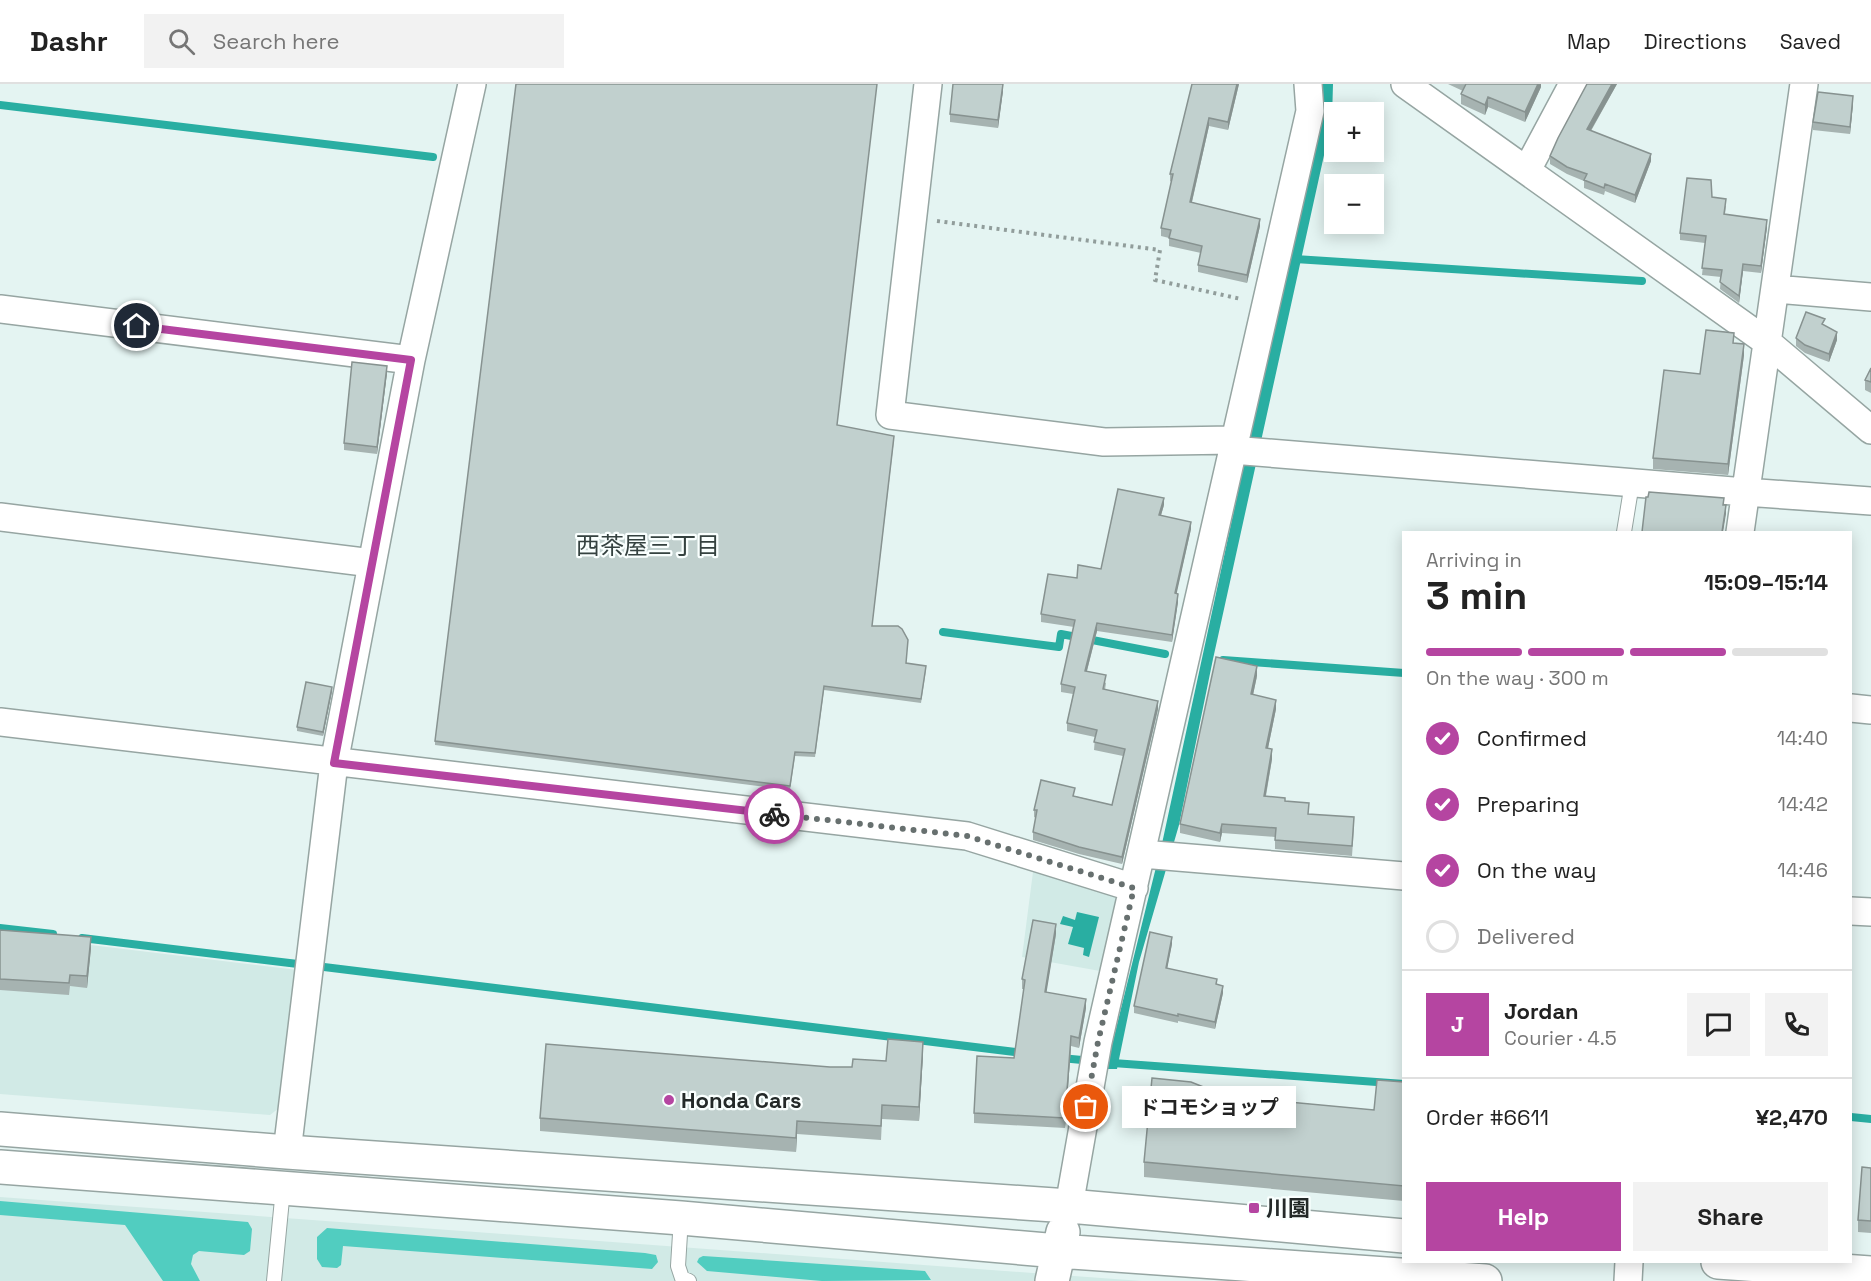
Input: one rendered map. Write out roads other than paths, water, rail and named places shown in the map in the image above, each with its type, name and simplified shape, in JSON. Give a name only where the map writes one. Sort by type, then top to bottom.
[{"type":"street","points":[[287,1152],[334,763],[411,360],[472,84]]},
{"type":"street","points":[[928,84],[890,414],[1104,442],[1243,448],[1632,483],[1871,501]]},
{"type":"street","points":[[1055,1266],[1069,1206],[1098,1042],[1134,888],[1156,856],[1243,448],[1265,304],[1310,111],[1308,84]]},
{"type":"street","points":[[1405,84],[1767,342],[1871,430]]},
{"type":"street","points":[[1527,170],[1573,84]]},
{"type":"street","points":[[1740,531],[1804,84]]},
{"type":"street","points":[[1774,289],[1871,297]]},
{"type":"street","points":[[0,309],[411,360]]},
{"type":"street","points":[[0,517],[372,563]]},
{"type":"street","points":[[1852,708],[1871,710]]},
{"type":"street","points":[[0,722],[967,836],[1134,888]]},
{"type":"street","points":[[1156,856],[1402,876]]},
{"type":"street","points":[[1852,910],[1871,912]]},
{"type":"street","points":[[0,1129],[287,1152],[1069,1206],[1402,1236]]},
{"type":"street","points":[[0,1167],[681,1218],[1055,1266],[1485,1281]]},
{"type":"street","points":[[1628,1281],[1629,1263]]},
{"type":"street","points":[[1732,1263],[1871,1273]]},
{"type":"lane","points":[[1624,531],[1632,483]]},
{"type":"lane","points":[[274,1281],[283,1189]]},
{"type":"lane","points":[[681,1218],[678,1266],[682,1278],[689,1281]]},
{"type":"waterway","points":[[0,105],[433,157]]},
{"type":"waterway","points":[[1295,259],[1642,281]]},
{"type":"waterway","points":[[943,632],[1059,647],[1061,634],[1165,654]]},
{"type":"waterway","points":[[1223,660],[1402,673]]},
{"type":"waterway","points":[[0,928],[53,934]]},
{"type":"waterway","points":[[82,938],[298,964]]},
{"type":"waterway","points":[[324,967],[1023,1053]]},
{"type":"waterway","points":[[1061,1058],[1082,1060]]},
{"type":"waterway","points":[[1113,1063],[1402,1084]]},
{"type":"waterway","points":[[1852,1117],[1871,1119]]},
{"type":"place","name":"Honda Cars","points":[[669,1100]]},
{"type":"place","name":"ドコモショップ","points":[[1086,1107]]},
{"type":"place","name":"川園","points":[[1254,1208]]},
{"type":"district","name":"西茶屋三丁目","points":[[648,545]]}]
